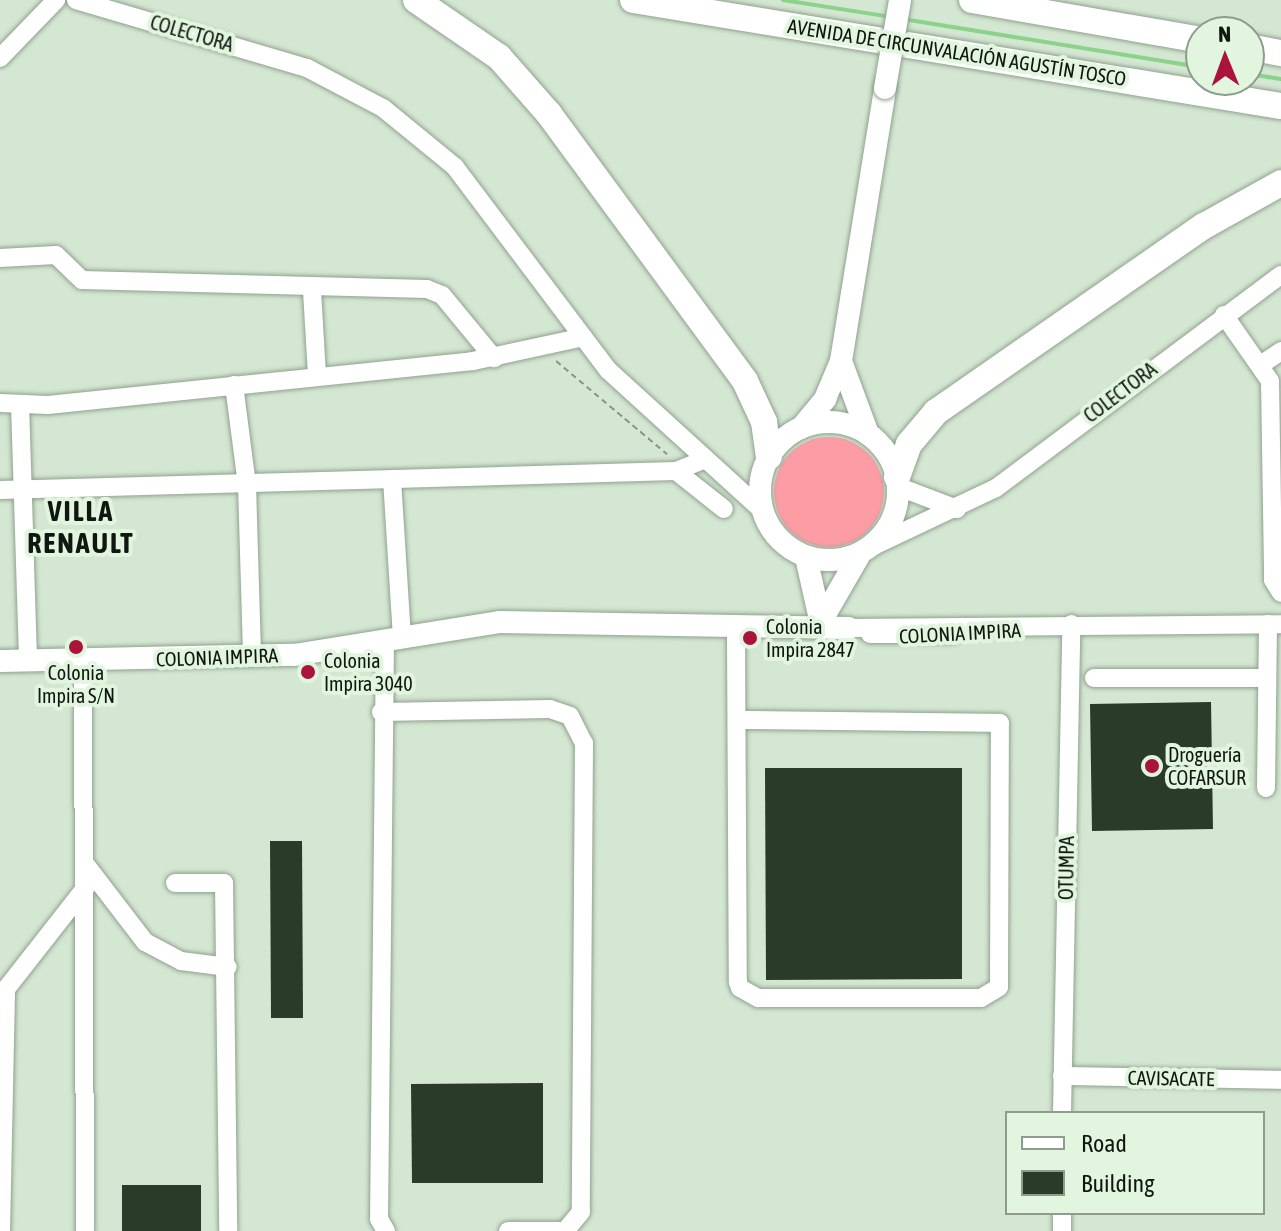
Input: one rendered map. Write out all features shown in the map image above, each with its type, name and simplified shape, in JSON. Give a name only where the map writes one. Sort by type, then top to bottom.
[{"type":"highway","points":[[416,0],[499,57],[549,114],[745,381],[764,422],[769,457]]},
{"type":"highway","name":"AVENIDA DE CIRCUNVALACIÓN AGUSTÍN TOSCO","points":[[633,0],[1281,106]]},
{"type":"highway","points":[[972,0],[1185,37]]},
{"type":"highway","points":[[898,482],[909,444],[936,412],[1194,233],[1281,183]]},
{"type":"main road","points":[[865,551],[806,557],[779,540],[762,510],[769,457],[801,428],[825,399],[841,361],[900,0]]},
{"type":"main road","points":[[818,625],[865,551],[892,521],[898,482],[868,434],[841,361]]},
{"type":"main road","points":[[801,428],[838,423],[868,434]]},
{"type":"main road","points":[[806,557],[818,625]]},
{"type":"main road","name":"COLONIA IMPIRA","points":[[0,661],[252,657],[500,622],[818,625],[849,628]]},
{"type":"main road","name":"COLONIA IMPIRA","points":[[432,632],[736,637],[818,625]]},
{"type":"street","points":[[0,58],[56,0]]},
{"type":"street","name":"COLECTORA","points":[[76,0],[307,68],[383,108],[455,167],[579,338],[762,510]]},
{"type":"street","points":[[0,258],[56,255],[82,280],[312,291],[435,291],[492,347],[494,358]]},
{"type":"street","name":"COLECTORA","points":[[865,551],[960,510],[1281,275]]},
{"type":"street","points":[[312,291],[317,375]]},
{"type":"street","points":[[1224,315],[1262,364],[1270,381],[1273,580],[1281,593]]},
{"type":"street","points":[[0,403],[20,404],[234,385],[494,358],[579,338]]},
{"type":"street","points":[[1262,364],[1281,351]]},
{"type":"street","points":[[234,385],[247,485],[252,657]]},
{"type":"street","points":[[20,404],[26,490],[28,661]]},
{"type":"street","points":[[0,490],[676,471],[706,459]]},
{"type":"street","points":[[676,471],[724,509]]},
{"type":"street","points":[[386,1231],[379,1219],[381,712],[393,638],[392,479]]},
{"type":"street","points":[[898,482],[960,510]]},
{"type":"street","name":"OTUMPA","points":[[1062,1111],[1071,624]]},
{"type":"street","points":[[1266,788],[1267,678],[1274,624]]},
{"type":"street","name":"COLONIA IMPIRA","points":[[849,628],[1274,624]]},
{"type":"street","points":[[736,637],[740,988],[758,998],[981,998],[999,987],[1000,723],[737,720]]},
{"type":"street","points":[[83,661],[85,1231]]},
{"type":"street","points":[[1094,678],[1267,678]]},
{"type":"street","points":[[381,712],[560,711],[584,743],[581,1212],[565,1231],[508,1231]]},
{"type":"street","points":[[86,865],[145,942],[181,961],[228,967]]},
{"type":"street","points":[[175,883],[224,883],[228,967],[228,1231]]},
{"type":"street","points":[[1,1231],[6,989],[86,887]]},
{"type":"street","name":"CAVISACATE","points":[[1062,1076],[1281,1080]]},
{"type":"path","points":[[539,347],[670,457],[676,471]]},
{"type":"shaded area","points":[[829,437],[850,441],[868,453],[880,471],[884,492],[880,513],[868,531],[850,543],[829,547],[808,543],[790,531],[778,513],[774,492],[778,471],[790,453],[808,441]]},
{"type":"building","name":"Droguería COFARSUR","points":[[1211,702],[1213,829],[1092,831],[1090,704]]},
{"type":"building","points":[[765,768],[962,768],[962,979],[766,980]]},
{"type":"building","points":[[270,841],[302,841],[303,1018],[271,1018]]},
{"type":"building","points":[[543,1083],[543,1183],[412,1183],[411,1084]]},
{"type":"building","points":[[122,1185],[201,1185],[201,1231],[122,1231]]},
{"type":"waterway","points":[[783,0],[891,17]]},
{"type":"waterway","points":[[903,19],[1185,64]]},
{"type":"waterway","points":[[1265,76],[1281,79]]},
{"type":"place","name":"Colonia Impira 2847","points":[[750,638]]},
{"type":"place","name":"Colonia Impira S/N","points":[[76,647]]},
{"type":"place","name":"Colonia Impira 3040","points":[[308,672]]},
{"type":"place","name":"Droguería COFARSUR","points":[[1152,766]]},
{"type":"district","name":"VILLA RENAULT","points":[[81,527]]}]
